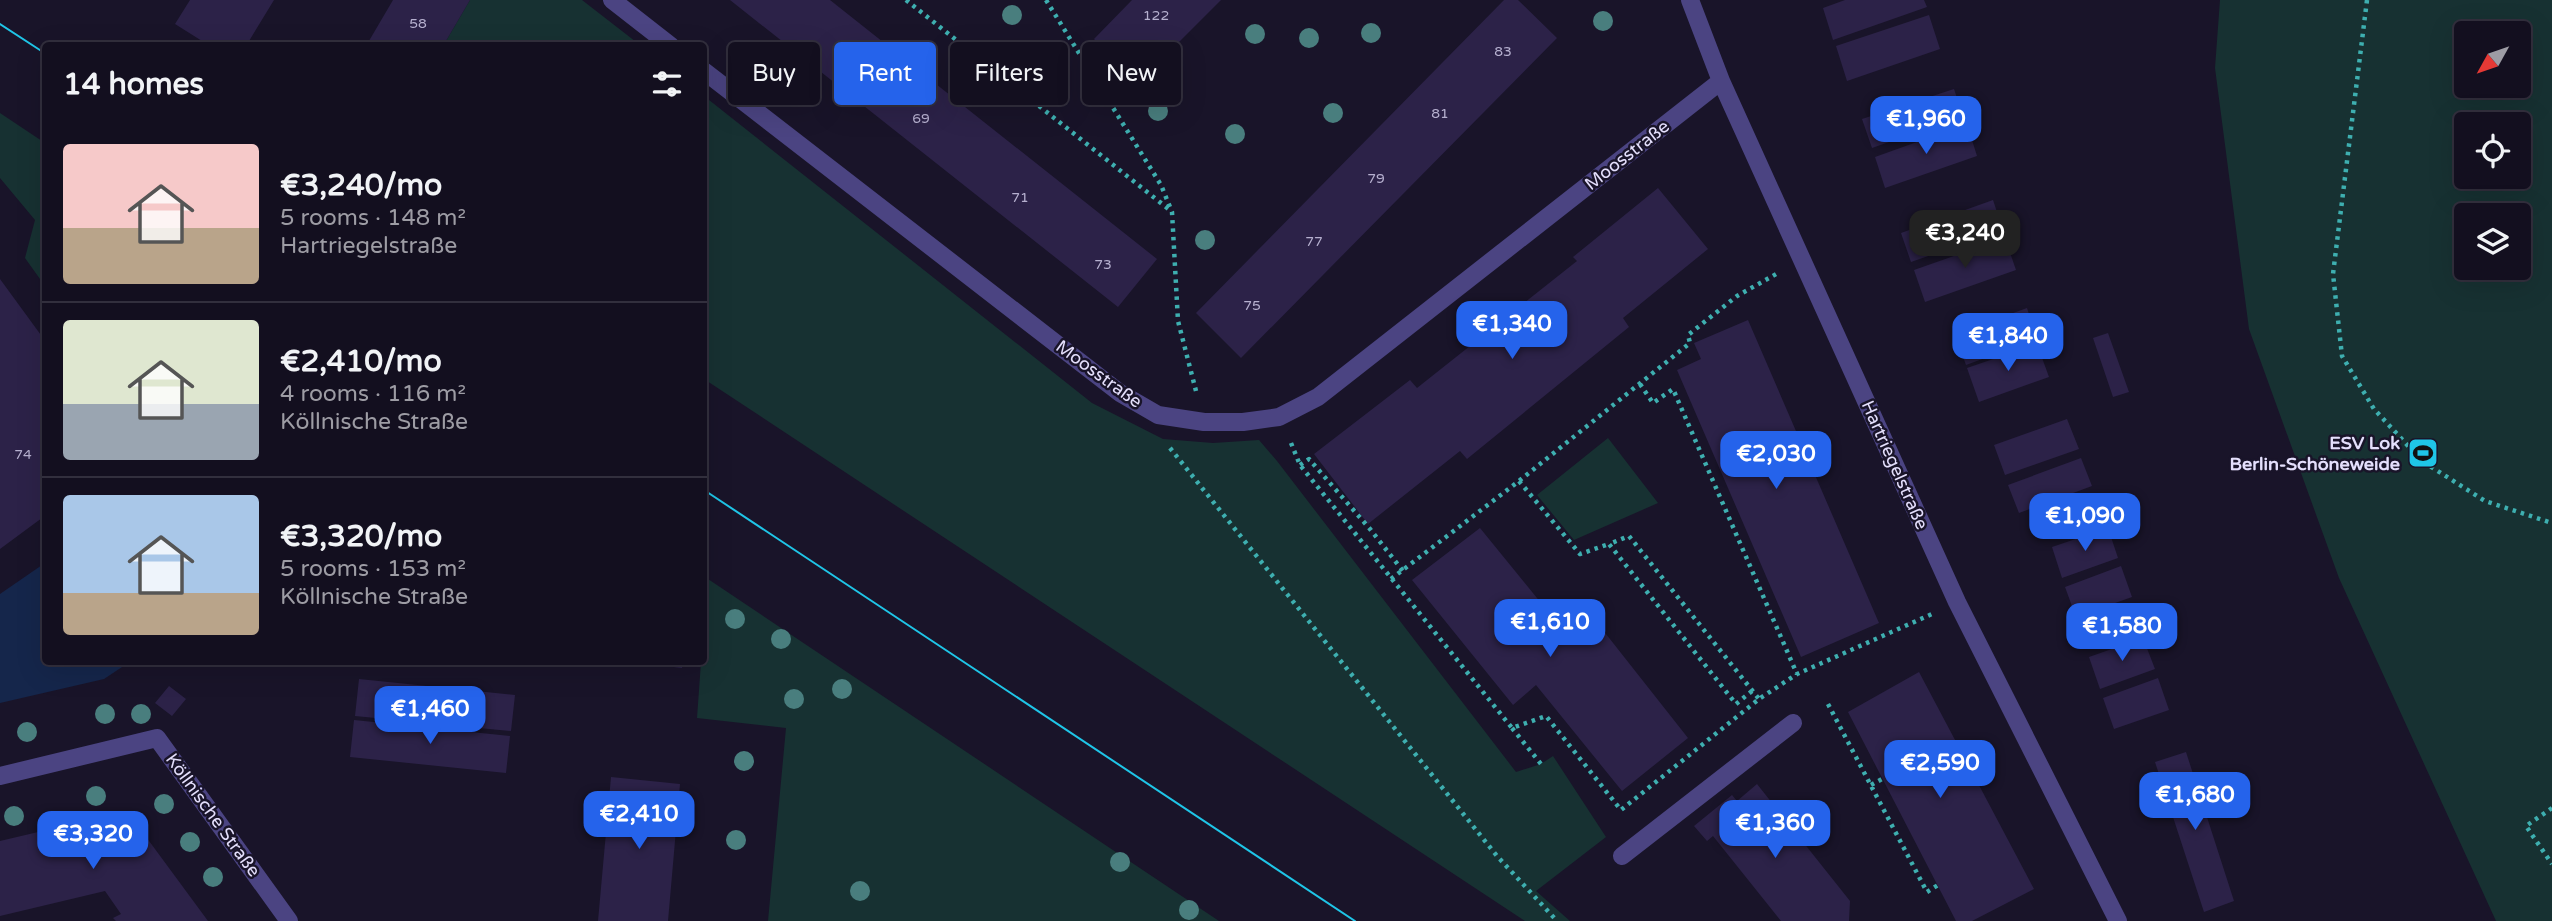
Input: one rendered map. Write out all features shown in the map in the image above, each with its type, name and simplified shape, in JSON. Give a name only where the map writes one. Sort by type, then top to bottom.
[{"type":"street","points":[[612,0],[666,42]]},
{"type":"street","name":"Hartriegelstraße","points":[[1690,0],[1721,81],[1957,602],[2118,921]]},
{"type":"street","name":"Moosstraße","points":[[707,73],[1120,393],[1158,415],[1204,422],[1244,422],[1279,417],[1318,397],[1721,81]]},
{"type":"street","points":[[1622,856],[1793,723]]},
{"type":"street","name":"Köllnische Straße","points":[[0,776],[157,738],[289,921]]},
{"type":"path","points":[[906,0],[1172,212]]},
{"type":"path","points":[[1047,0],[1161,185],[1172,212],[1178,321],[1204,422]]},
{"type":"path","points":[[2367,0],[2333,274],[2342,356],[2374,409],[2422,461],[2485,501],[2552,523]]},
{"type":"path","points":[[1391,579],[1640,384],[1690,343],[1688,335],[1760,281]]},
{"type":"path","points":[[1640,384],[1653,403],[1673,389],[1797,674]]},
{"type":"path","points":[[1279,417],[1300,465],[1541,764]]},
{"type":"path","points":[[1163,439],[1497,856],[1558,921]]},
{"type":"path","points":[[1300,465],[1309,459],[1403,571]]},
{"type":"path","points":[[1519,481],[1580,555],[1629,536],[1759,699]]},
{"type":"path","points":[[1609,544],[1736,704],[1752,691]]},
{"type":"path","points":[[1511,728],[1546,716],[1621,810],[1759,699],[1797,674],[1957,602]]},
{"type":"path","points":[[1828,704],[1927,891],[1938,886]]},
{"type":"path","points":[[1871,785],[1882,779]]},
{"type":"path","points":[[2552,808],[2526,826],[2552,864]]},
{"type":"green space","points":[[470,0],[582,0],[636,42],[445,42]]},
{"type":"green space","name":"ESV Lok Berlin-Schöneweide","points":[[2220,0],[2552,0],[2552,921],[2496,921],[2339,578],[2249,329],[2215,68]]},
{"type":"green space","points":[[707,98],[1092,403],[1163,439],[1213,443],[1259,440],[1516,772],[1541,764],[1553,756],[1606,837],[1536,891],[1570,921],[1525,921],[707,381]]},
{"type":"green space","points":[[0,113],[42,141],[42,282],[25,258],[35,220],[0,178]]},
{"type":"green space","points":[[1608,438],[1658,503],[1574,540],[1537,495]]},
{"type":"green space","points":[[708,579],[1219,921],[768,921],[786,728],[697,718],[701,665],[707,665]]},
{"type":"water","points":[[42,565],[42,665],[122,667],[104,679],[0,703],[0,594]]},
{"type":"building","points":[[190,0],[274,0],[248,42],[204,42],[175,24]]},
{"type":"building","points":[[393,0],[470,0],[445,42],[368,42]]},
{"type":"building","points":[[730,0],[830,0],[883,42],[834,42],[834,82],[820,71],[820,42],[783,42]]},
{"type":"building","points":[[1132,0],[1221,0],[1179,42],[1097,42],[1094,39]]},
{"type":"building","points":[[1504,0],[1518,0],[1557,38],[1241,358],[1196,313]]},
{"type":"building","points":[[1845,0],[1924,0],[1927,7],[1833,40],[1823,8]]},
{"type":"building","points":[[1929,15],[1940,49],[1847,81],[1836,46]]},
{"type":"building","points":[[936,84],[950,95],[950,105],[963,105],[1157,259],[1118,307],[863,105],[936,105]]},
{"type":"building","points":[[1954,89],[1963,116],[1872,148],[1862,119]]},
{"type":"building","points":[[1967,124],[1977,156],[1885,188],[1875,157]]},
{"type":"building","points":[[1658,188],[1708,249],[1623,318],[1629,327],[1467,459],[1460,451],[1368,524],[1314,454],[1410,380],[1417,388],[1577,261],[1573,257]]},
{"type":"building","points":[[1993,200],[2003,230],[1911,262],[1901,233]]},
{"type":"building","points":[[2005,238],[2016,270],[1925,302],[1914,270]]},
{"type":"building","points":[[0,279],[42,337],[42,518],[0,549]]},
{"type":"building","points":[[2027,308],[2037,339],[1966,365],[1955,334]]},
{"type":"building","points":[[1748,320],[1879,623],[1801,657],[1677,370],[1701,359],[1694,343]]},
{"type":"building","points":[[2108,333],[2129,392],[2113,397],[2093,338]]},
{"type":"building","points":[[2037,344],[2049,377],[1979,402],[1967,368]]},
{"type":"building","points":[[2067,419],[2079,449],[2005,475],[1994,445]]},
{"type":"building","points":[[2081,458],[2092,486],[2019,513],[2008,485]]},
{"type":"building","points":[[1480,528],[1567,635],[1591,615],[1688,738],[1622,791],[1536,685],[1513,705],[1412,580]]},
{"type":"building","points":[[2108,528],[2118,558],[2062,578],[2052,547]]},
{"type":"building","points":[[2121,566],[2132,597],[2076,617],[2065,587]]},
{"type":"building","points":[[2143,638],[2155,669],[2100,689],[2089,657]]},
{"type":"building","points":[[657,665],[682,665],[682,668]]},
{"type":"building","points":[[1919,672],[2034,889],[1972,921],[1956,921],[1848,712]]},
{"type":"building","points":[[2158,678],[2169,710],[2114,729],[2103,698]]},
{"type":"building","points":[[359,679],[515,695],[511,731],[355,716]]},
{"type":"building","points":[[169,686],[186,699],[172,716],[155,703]]},
{"type":"building","points":[[354,720],[510,736],[506,773],[350,757]]},
{"type":"building","points":[[2186,752],[2234,901],[2204,912],[2155,762]]},
{"type":"building","points":[[611,777],[680,784],[668,921],[598,921]]},
{"type":"building","points":[[1757,784],[1850,901],[1849,921],[1781,921],[1713,836],[1707,841],[1694,826],[1732,795],[1737,801]]},
{"type":"building","points":[[127,811],[208,921],[116,921],[113,918],[121,914],[105,891],[0,916],[0,841]]},
{"type":"tram line","points":[[0,24],[42,51]]},
{"type":"tram line","points":[[707,492],[1355,921]]},
{"type":"place","name":"ESV Lok Berlin-Schöneweide","points":[[2423,453]]}]
